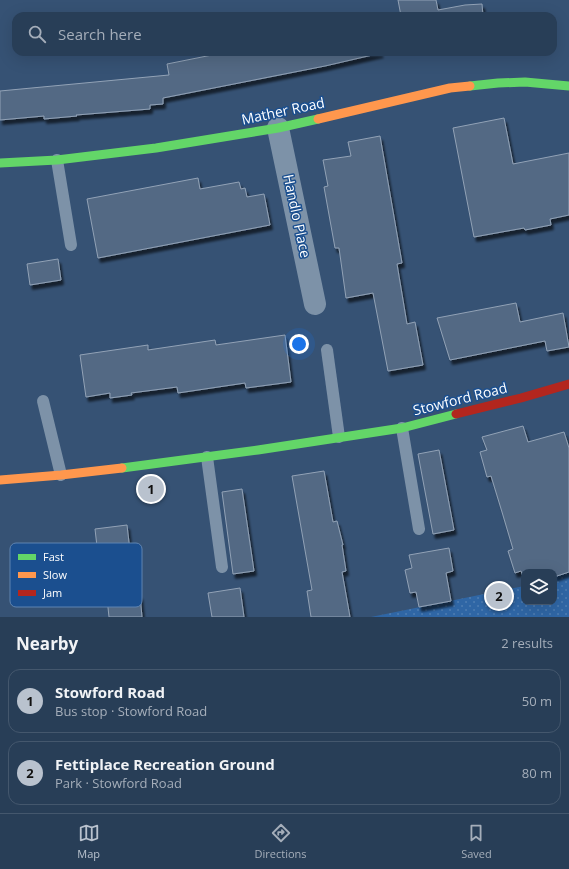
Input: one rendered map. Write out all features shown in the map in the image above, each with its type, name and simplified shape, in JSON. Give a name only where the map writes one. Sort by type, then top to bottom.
[{"type":"street","name":"Mather Road","points":[[0,164],[57,160],[156,148],[278,128],[450,88],[525,82],[569,86]]},
{"type":"street","name":"Handlo Place","points":[[278,128],[315,304]]},
{"type":"street","name":"Stowford Road","points":[[0,480],[61,475],[207,457],[402,428],[569,384]]},
{"type":"lane","points":[[57,160],[71,245]]},
{"type":"lane","points":[[327,350],[340,437]]},
{"type":"lane","points":[[44,401],[61,475]]},
{"type":"lane","points":[[402,428],[420,529]]},
{"type":"lane","points":[[207,457],[222,566]]},
{"type":"shaded area","points":[[569,572],[569,617],[371,617],[521,587],[521,605],[557,605],[557,576]]},
{"type":"building","points":[[398,0],[436,0],[438,10],[465,5],[482,4],[483,12],[400,12]]},
{"type":"building","points":[[207,56],[368,56],[163,98],[163,104],[150,105],[150,109],[44,119],[44,116],[0,120],[0,91],[169,75],[167,64]]},
{"type":"building","points":[[504,118],[513,164],[569,153],[569,215],[550,219],[551,225],[474,237],[453,128]]},
{"type":"building","points":[[380,136],[402,263],[397,264],[407,324],[415,322],[423,365],[388,371],[373,293],[346,298],[339,248],[335,248],[324,187],[328,186],[323,160],[351,156],[348,142]]},
{"type":"building","points":[[198,178],[200,189],[239,182],[241,189],[245,188],[247,197],[264,194],[270,225],[98,258],[87,199]]},
{"type":"building","points":[[58,259],[61,280],[30,285],[27,264]]},
{"type":"building","points":[[516,303],[520,322],[563,313],[569,347],[547,351],[545,341],[450,360],[437,318]]},
{"type":"building","points":[[285,335],[291,382],[246,388],[245,383],[178,393],[177,387],[131,393],[132,395],[110,398],[110,393],[86,397],[80,355],[148,345],[148,350],[215,340],[216,345]]},
{"type":"building","points":[[523,426],[528,442],[564,432],[569,448],[569,572],[557,576],[557,569],[521,569],[521,571],[515,573],[508,551],[513,549],[491,476],[487,477],[480,452],[487,450],[482,437]]},
{"type":"building","points":[[439,450],[454,530],[433,534],[418,454]]},
{"type":"building","points":[[324,471],[333,522],[337,521],[343,545],[346,571],[342,572],[350,617],[311,617],[307,591],[312,590],[292,476]]},
{"type":"building","points":[[242,489],[254,571],[233,574],[222,492]]},
{"type":"building","points":[[127,525],[129,543],[97,543],[95,529]]},
{"type":"building","points":[[449,548],[453,571],[446,573],[451,601],[419,607],[416,592],[410,593],[405,570],[412,568],[409,555]]},
{"type":"building","points":[[240,588],[244,617],[212,617],[208,593]]},
{"type":"building","points":[[108,607],[141,607],[142,617],[109,617]]},
{"type":"traffic: fast","points":[[470,86],[525,82],[569,86]]},
{"type":"traffic: fast","points":[[0,163],[57,160],[156,148],[278,128],[318,119]]},
{"type":"traffic: fast","points":[[122,468],[258,450],[402,428],[456,414]]},
{"type":"traffic: slow","points":[[318,119],[450,88],[470,86]]},
{"type":"traffic: slow","points":[[0,480],[122,468]]},
{"type":"traffic: jam","points":[[456,414],[521,398],[569,384]]},
{"type":"place","name":"Stowford Road","points":[[151,489]]},
{"type":"place","name":"Fettiplace Recreation Ground","points":[[499,596]]}]
